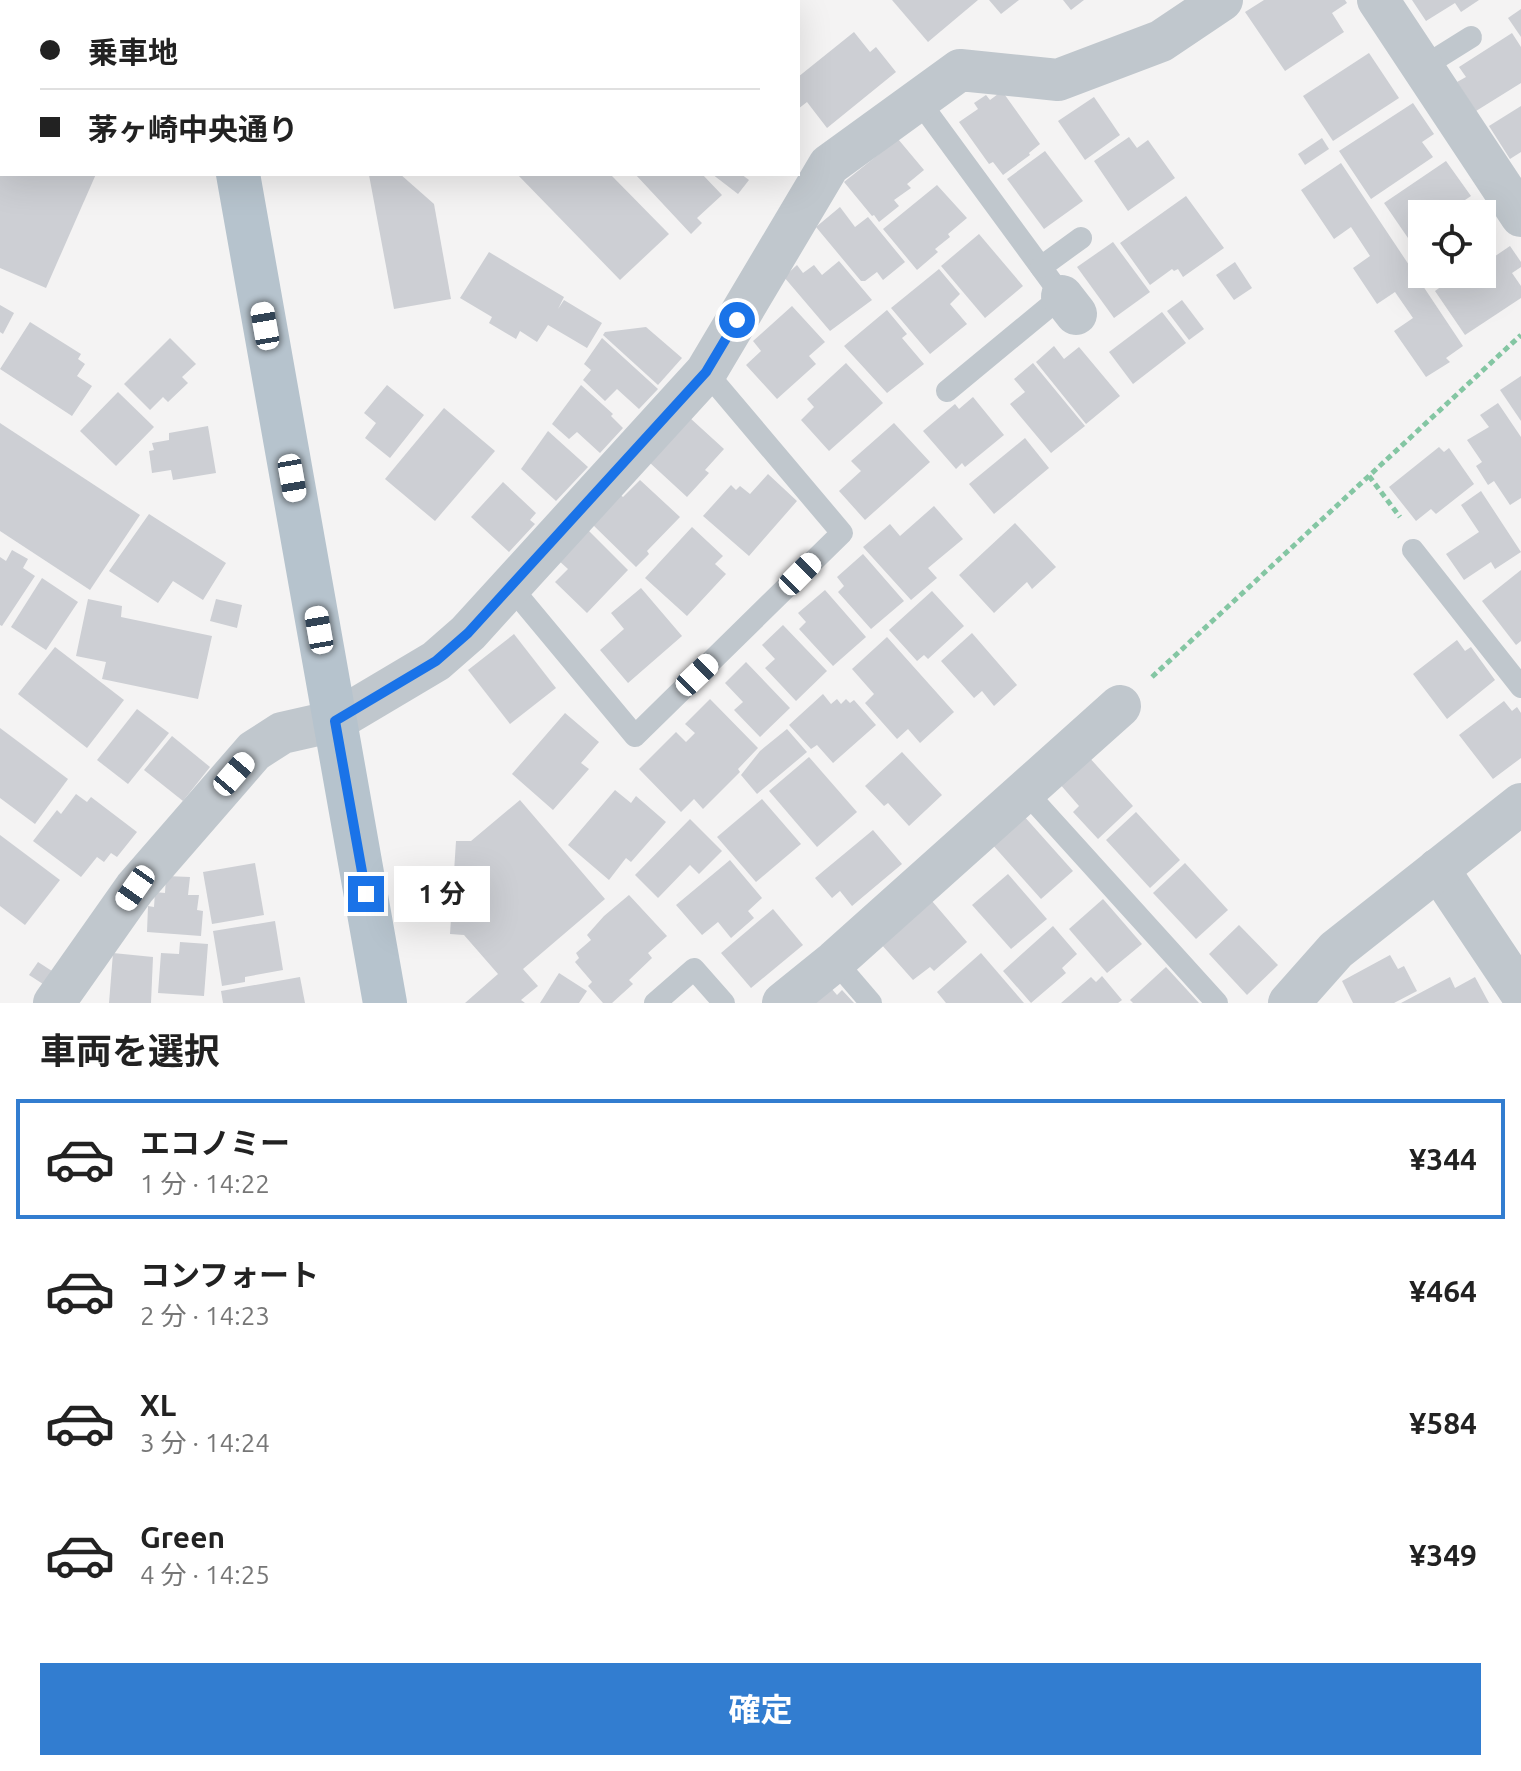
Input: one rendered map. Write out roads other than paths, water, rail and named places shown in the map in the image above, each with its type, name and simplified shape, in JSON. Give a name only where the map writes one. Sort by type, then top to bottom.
[{"type":"main road","points":[[238,176],[385,1003]]},
{"type":"street","points":[[54,1003],[135,888],[254,751],[282,733],[335,721],[436,661],[468,633],[706,372],[829,165],[960,70],[1058,80],[1161,41],[1222,0]]},
{"type":"street","points":[[1378,0],[1519,209]]},
{"type":"street","points":[[783,1003],[835,961],[1120,706]]},
{"type":"street","points":[[1289,1003],[1336,950],[1521,804]]},
{"type":"street","points":[[1438,869],[1521,993]]},
{"type":"lane","points":[[1423,67],[1471,37]]},
{"type":"lane","points":[[919,101],[1060,292]]},
{"type":"lane","points":[[947,391],[1060,292],[1081,238]]},
{"type":"lane","points":[[510,586],[635,736],[842,533],[706,372]]},
{"type":"lane","points":[[1413,550],[1521,687]]},
{"type":"lane","points":[[1025,791],[1217,1003]]},
{"type":"lane","points":[[835,961],[871,1003]]},
{"type":"lane","points":[[655,1003],[694,969],[724,1003]]}]
